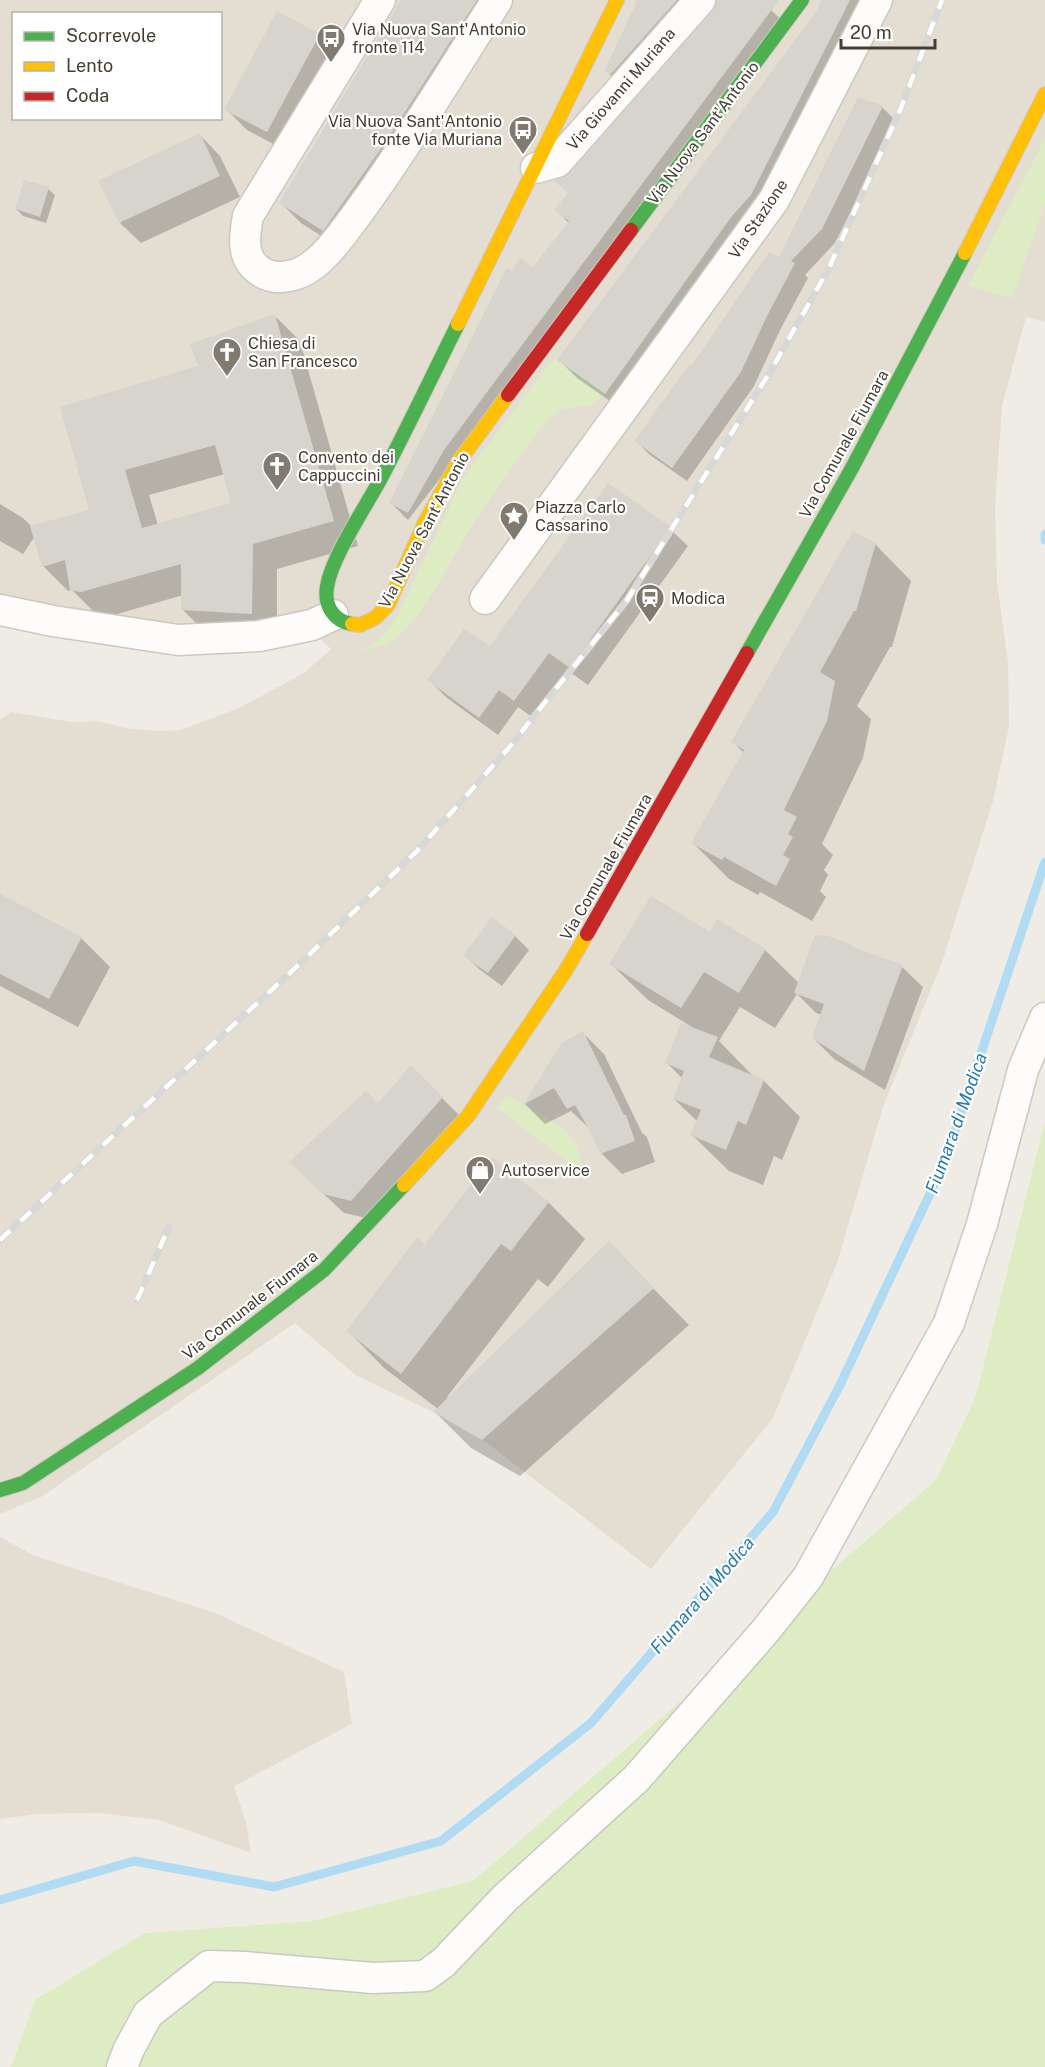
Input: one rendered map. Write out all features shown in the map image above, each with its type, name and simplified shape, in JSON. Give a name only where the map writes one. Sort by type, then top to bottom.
[{"type":"street","points":[[380,0],[248,216],[244,239],[248,261],[261,273],[276,277],[295,275],[314,264],[345,230],[395,161],[497,0]]},
{"type":"street","points":[[0,610],[54,621],[178,640],[259,636],[312,625],[333,615],[326,600],[326,593],[335,562],[381,478],[617,0]]},
{"type":"street","name":"Via Giovanni Muriana","points":[[536,168],[557,162],[700,0]]},
{"type":"street","name":"Via Nuova Sant'Antonio","points":[[333,615],[345,623],[360,625],[375,618],[388,605],[425,522],[459,461],[802,0]]},
{"type":"street","name":"Via Stazione","points":[[485,598],[774,200],[877,0]]},
{"type":"street","name":"Via Comunale Fiumara","points":[[0,1490],[23,1483],[198,1368],[324,1270],[468,1116],[566,970],[852,468],[1045,94]]},
{"type":"street","points":[[122,2067],[148,2014],[209,1966],[373,1978],[425,1976],[443,1963],[506,1898],[636,1779],[766,1630],[808,1577],[949,1323],[982,1224],[1023,1070],[1045,1018]]},
{"type":"shaded area","points":[[0,0],[1045,0],[1045,322],[1026,317],[1002,406],[995,506],[997,583],[1008,662],[1009,727],[993,801],[942,962],[883,1107],[837,1263],[773,1418],[651,1569],[483,1440],[433,1412],[355,1375],[295,1323],[41,1497],[0,1514],[0,720],[11,712],[72,722],[98,721],[125,728],[158,731],[181,730],[239,708],[304,673],[331,649],[318,637],[179,653],[40,634],[0,626]]},
{"type":"shaded area","points":[[0,1537],[35,1556],[213,1612],[344,1672],[352,1724],[234,1786],[246,1823],[251,1853],[159,1820],[100,1813],[37,1814],[0,1819]]},
{"type":"green space","points":[[1045,139],[1045,204],[1012,298],[968,286]]},
{"type":"green space","points":[[554,358],[605,394],[593,403],[563,410],[549,417],[483,509],[415,618],[390,642],[375,648],[360,650],[378,640],[394,622],[463,478]]},
{"type":"green space","points":[[507,1095],[565,1129],[578,1147],[582,1165],[574,1166],[497,1108]]},
{"type":"green space","points":[[1045,1121],[1045,2067],[11,2067],[35,2000],[145,1933],[312,1921],[473,1881],[936,1480],[976,1396]]},
{"type":"building","points":[[401,0],[477,0],[387,140],[323,231],[279,203]]},
{"type":"building","points":[[636,0],[677,0],[611,74],[604,71]]},
{"type":"building","points":[[717,0],[779,0],[444,450],[408,513],[389,503],[507,267],[512,271],[520,258],[533,267],[569,221],[554,210],[568,193],[554,181],[570,173],[713,11]]},
{"type":"building","points":[[820,0],[850,0],[751,195],[732,216],[605,394],[557,360],[817,11]]},
{"type":"building","points":[[277,11],[320,34],[267,132],[224,110]]},
{"type":"building","points":[[858,97],[883,106],[822,229],[791,261],[795,263],[741,372],[672,468],[634,441],[690,364],[692,365],[769,252],[779,257]]},
{"type":"building","points":[[200,133],[220,176],[119,223],[98,181]]},
{"type":"building","points":[[24,180],[49,187],[40,217],[15,209]]},
{"type":"building","points":[[275,314],[334,521],[253,544],[252,614],[181,610],[181,564],[81,592],[70,590],[65,560],[42,567],[30,526],[89,510],[60,407],[198,366],[190,344]],"holes":[[[215,445],[231,503],[142,528],[125,470]]]},
{"type":"building","points":[[608,483],[671,527],[570,668],[549,653],[514,701],[499,690],[479,718],[427,680],[464,629],[490,646]]},
{"type":"building","points":[[853,531],[876,543],[856,611],[820,672],[835,681],[827,721],[784,810],[797,817],[788,834],[793,837],[783,855],[790,859],[776,886],[724,857],[722,860],[691,843],[744,750],[731,742]]},
{"type":"building","points":[[0,894],[82,937],[49,999],[0,974]]},
{"type":"building","points":[[651,896],[710,932],[717,919],[766,949],[739,993],[704,972],[681,1008],[609,964]]},
{"type":"building","points":[[492,917],[516,935],[488,973],[463,956]]},
{"type":"building","points":[[815,935],[825,935],[903,965],[864,1071],[812,1038],[824,1004],[794,993]]},
{"type":"building","points":[[681,1023],[718,1037],[709,1057],[764,1080],[746,1125],[738,1121],[726,1150],[690,1135],[701,1110],[673,1099],[684,1071],[665,1063]]},
{"type":"building","points":[[583,1031],[626,1115],[635,1141],[600,1154],[575,1105],[567,1109],[554,1088],[523,1105],[561,1044]]},
{"type":"building","points":[[411,1065],[443,1097],[351,1201],[323,1194],[289,1162],[366,1091],[378,1103]]},
{"type":"building","points":[[492,1157],[549,1202],[511,1251],[501,1244],[401,1374],[346,1331],[417,1238],[425,1244]]},
{"type":"building","points":[[609,1241],[654,1288],[482,1440],[433,1412]]},
{"type":"waterway","name":"Fiumara di Modica","points":[[1045,534],[1045,540]]},
{"type":"waterway","name":"Fiumara di Modica","points":[[0,1900],[134,1861],[274,1887],[441,1841],[591,1723],[773,1512],[840,1385],[944,1164],[1045,862]]},
{"type":"railway","points":[[0,1240],[290,973],[416,852],[507,750],[627,600],[770,372],[829,268],[901,108],[942,0]]},
{"type":"railway","points":[[137,1300],[169,1227]]},
{"type":"traffic: fast","points":[[631,230],[802,0]]},
{"type":"traffic: fast","points":[[747,653],[852,468],[965,253]]},
{"type":"traffic: fast","points":[[352,624],[335,616],[331,611],[326,594],[330,575],[458,324]]},
{"type":"traffic: fast","points":[[0,1490],[23,1483],[198,1368],[324,1270],[404,1185]]},
{"type":"traffic: slow","points":[[458,324],[617,0]]},
{"type":"traffic: slow","points":[[965,253],[1045,94]]},
{"type":"traffic: slow","points":[[352,624],[360,625],[375,618],[388,605],[425,522],[459,461],[508,395]]},
{"type":"traffic: slow","points":[[404,1185],[468,1116],[566,970],[587,934]]},
{"type":"traffic: jam","points":[[508,395],[631,230]]},
{"type":"traffic: jam","points":[[587,934],[747,653]]},
{"type":"place","name":"Via Nuova Sant'Antonio fronte 114","points":[[331,64]]},
{"type":"place","name":"Via Nuova Sant'Antonio fonte Via Muriana","points":[[523,156]]},
{"type":"place","name":"Chiesa di San Francesco","points":[[227,378]]},
{"type":"place","name":"Convento dei Cappuccini","points":[[277,492]]},
{"type":"place","name":"Piazza Carlo Cassarino","points":[[514,542]]},
{"type":"place","name":"Modica","points":[[650,624]]},
{"type":"place","name":"Autoservice","points":[[480,1196]]}]
